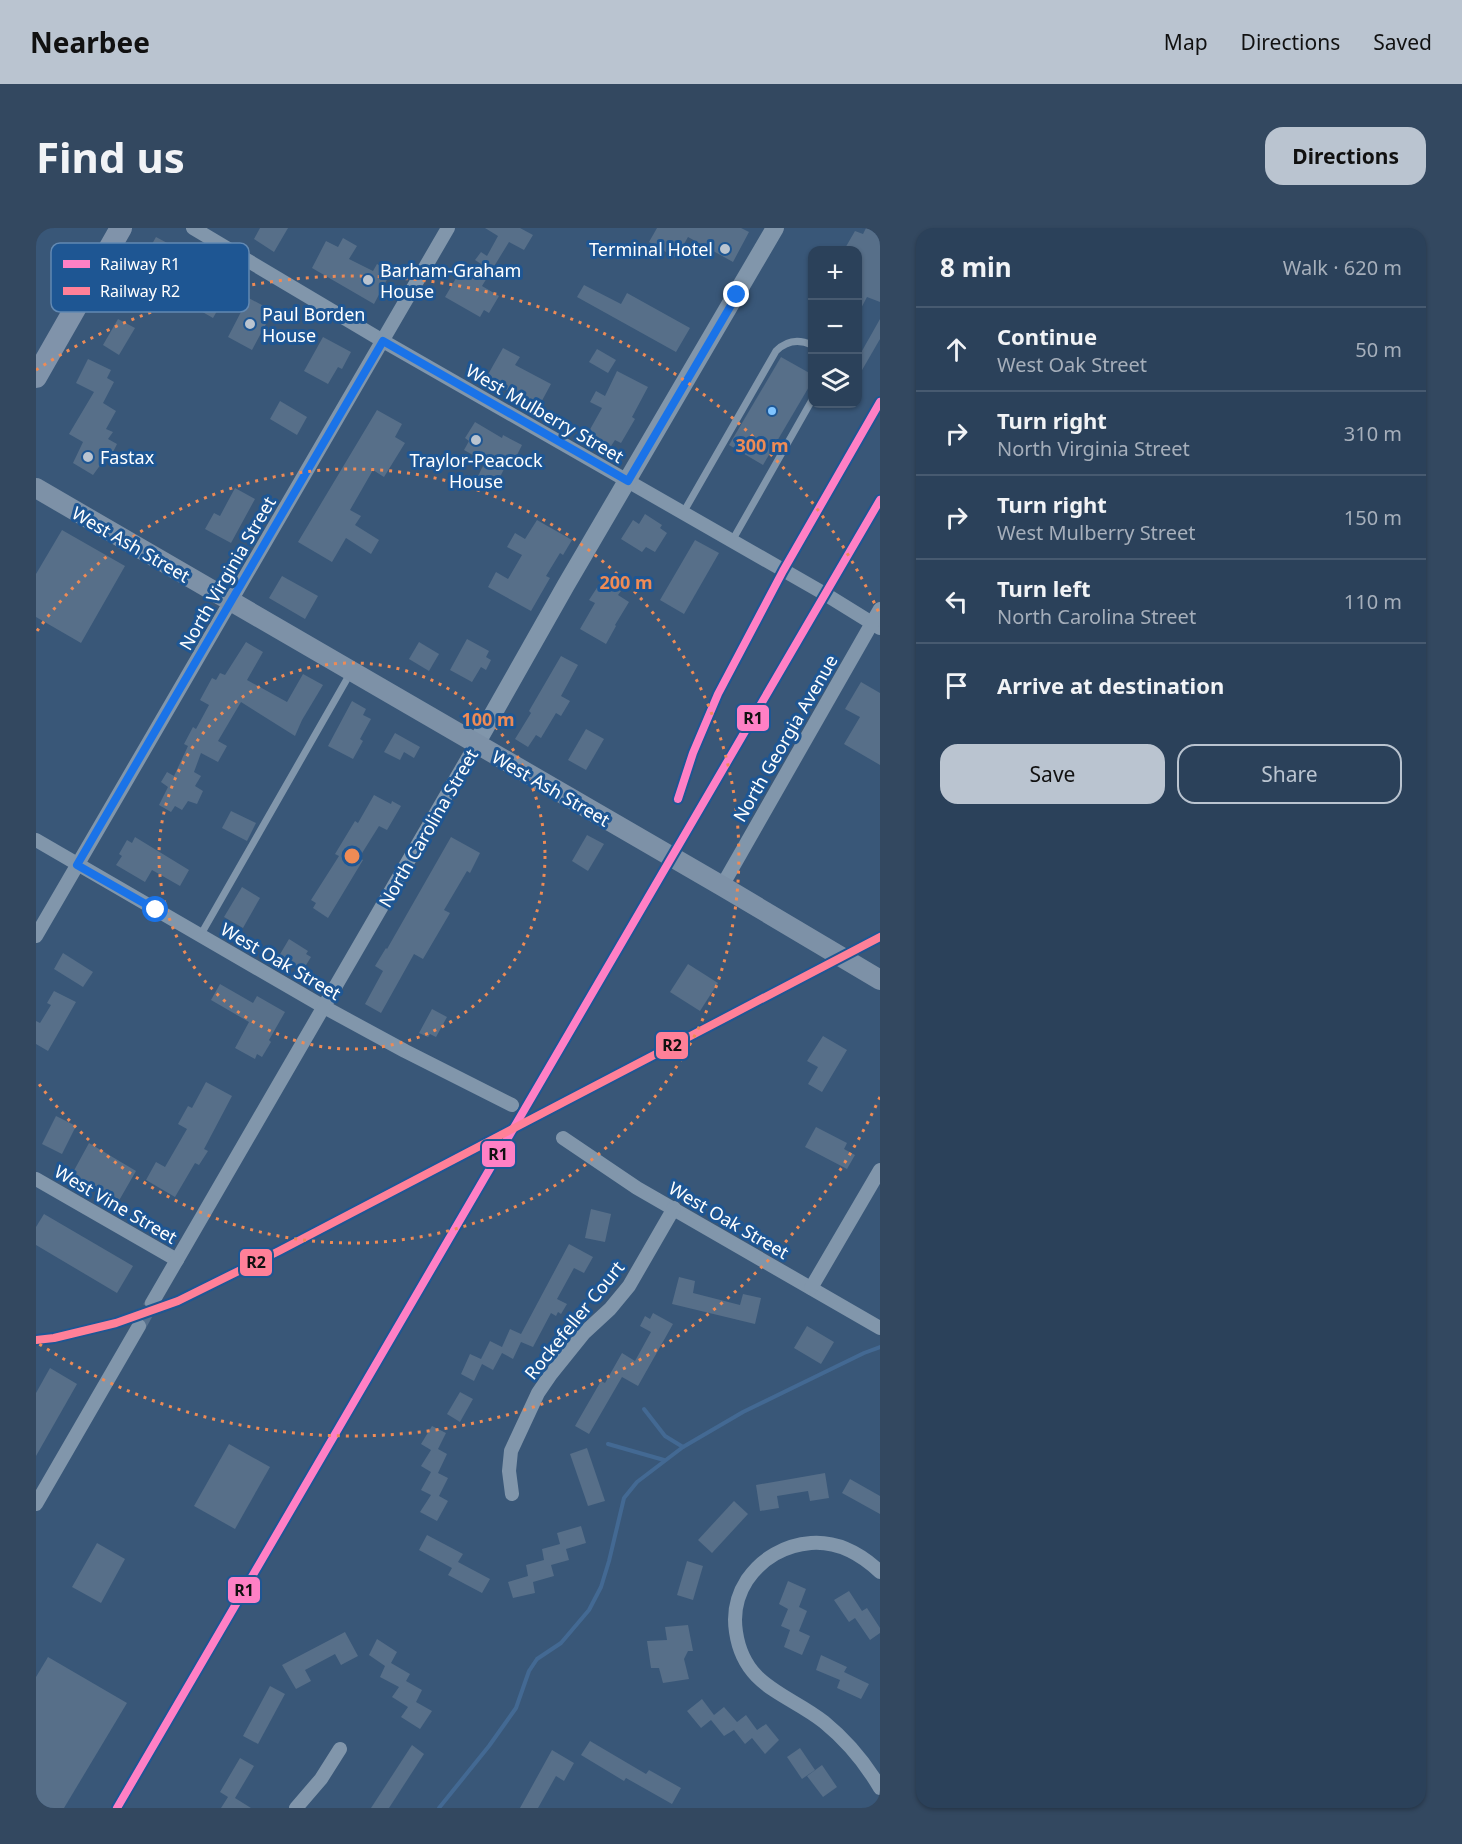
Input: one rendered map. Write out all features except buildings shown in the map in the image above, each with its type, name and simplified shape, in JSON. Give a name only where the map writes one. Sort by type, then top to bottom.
[{"type":"main road","points":[[112,243],[121,228]]},
{"type":"main road","points":[[36,377],[73,312]]},
{"type":"main road","name":"West Ash Street","points":[[36,488],[722,885],[880,980]]},
{"type":"street","name":"West Mulberry Street","points":[[193,228],[218,243]]},
{"type":"street","name":"North Virginia Street","points":[[36,936],[448,228]]},
{"type":"street","name":"North Carolina Street","points":[[152,1303],[566,585],[775,228]]},
{"type":"street","name":"West Mulberry Street","points":[[249,261],[876,626]]},
{"type":"street","name":"North Georgia Avenue","points":[[722,885],[876,626],[880,609]]},
{"type":"street","name":"West Oak Street","points":[[36,840],[324,1007],[512,1105]]},
{"type":"street","name":"West Oak Street","points":[[563,1138],[637,1188],[880,1328]]},
{"type":"street","points":[[811,1288],[879,1172]]},
{"type":"street","name":"West Vine Street","points":[[36,1179],[177,1260]]},
{"type":"street","name":"Rockefeller Court","points":[[512,1494],[509,1471],[511,1451],[538,1393],[550,1374],[584,1333],[610,1309],[629,1286],[674,1209]]},
{"type":"street","points":[[36,1504],[139,1326]]},
{"type":"street","points":[[880,1572],[852,1551],[836,1545],[799,1544],[781,1550],[764,1560],[752,1572],[741,1589],[735,1605],[737,1644],[745,1662],[757,1678],[772,1690],[823,1721],[840,1737],[874,1777],[880,1788]]},
{"type":"street","points":[[296,1808],[321,1779],[340,1749]]},
{"type":"lane","points":[[683,513],[776,351],[786,343],[808,344]]},
{"type":"lane","points":[[732,541],[808,408]]},
{"type":"lane","points":[[200,936],[352,671]]},
{"type":"waterway","points":[[439,1808],[516,1708],[529,1671],[537,1659],[561,1643],[589,1610],[601,1587],[624,1498],[637,1482],[683,1447],[743,1412],[880,1347]]},
{"type":"waterway","points":[[644,1409],[665,1436],[683,1447]]},
{"type":"waterway","points":[[608,1444],[664,1460]]},
{"type":"tunnel","points":[[139,1326],[152,1303]]},
{"type":"rail line","name":"R1","points":[[678,799],[693,753],[718,694],[783,571],[880,402]]},
{"type":"rail line","name":"R1","points":[[117,1808],[880,500]]},
{"type":"rail line","name":"R2","points":[[36,1340],[116,1323],[178,1301],[279,1251],[880,937]]},
{"type":"place","name":"Terminal Hotel","points":[[725,249]]},
{"type":"place","name":"Barham-Graham House","points":[[368,280]]},
{"type":"place","name":"Paul Borden House","points":[[250,324]]},
{"type":"place","name":"Traylor-Peacock House","points":[[476,440]]},
{"type":"place","name":"Fastax","points":[[88,457]]},
{"type":"route","points":[[156,910],[77,865],[383,341],[628,481],[737,295]]}]
